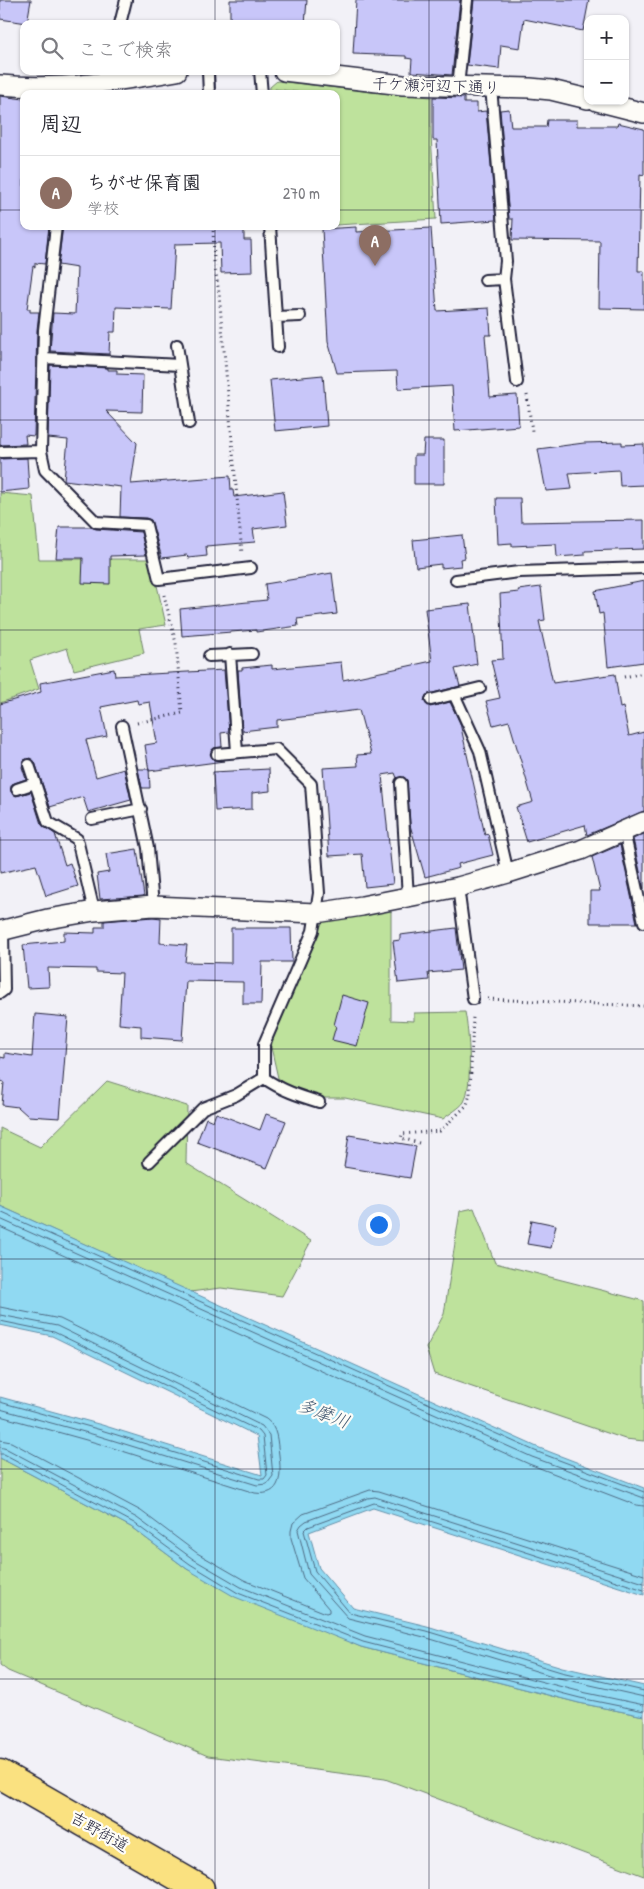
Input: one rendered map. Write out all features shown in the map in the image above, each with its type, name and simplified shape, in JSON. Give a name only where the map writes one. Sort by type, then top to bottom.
[{"type":"highway","name":"吉野街道","points":[[0,1774],[172,1882],[200,1889]]},
{"type":"street","points":[[0,85],[33,87],[95,83],[150,75]]},
{"type":"street","name":"千ケ瀬河辺下通り","points":[[318,75],[403,85],[551,90],[584,98]]},
{"type":"street","points":[[613,105],[644,113]]},
{"type":"street","points":[[2,931],[48,919],[94,911],[153,906],[316,913],[458,887],[580,850],[644,822]]},
{"type":"lane","points":[[121,20],[126,0]]},
{"type":"lane","points":[[458,87],[467,0]]},
{"type":"lane","points":[[208,75],[209,90]]},
{"type":"lane","points":[[260,75],[262,90]]},
{"type":"lane","points":[[491,87],[506,261],[504,278],[516,382]]},
{"type":"lane","points":[[56,230],[44,330],[41,451],[45,470],[96,522],[146,525],[160,578],[247,569]]},
{"type":"lane","points":[[270,230],[278,347]]},
{"type":"lane","points":[[485,280],[504,278]]},
{"type":"lane","points":[[276,317],[300,316]]},
{"type":"lane","points":[[177,345],[189,422]]},
{"type":"lane","points":[[44,358],[180,365]]},
{"type":"lane","points":[[1,452],[41,451]]},
{"type":"lane","points":[[456,580],[519,572],[644,568]]},
{"type":"lane","points":[[230,654],[237,752]]},
{"type":"lane","points":[[209,656],[252,654]]},
{"type":"lane","points":[[431,700],[480,688]]},
{"type":"lane","points":[[454,694],[480,751],[508,873]]},
{"type":"lane","points":[[122,726],[148,848],[153,906]]},
{"type":"lane","points":[[218,754],[276,749],[312,784],[319,893],[316,913],[313,931],[264,1044],[264,1078]]},
{"type":"lane","points":[[29,766],[48,822],[78,839],[94,911]]},
{"type":"lane","points":[[401,782],[408,897]]},
{"type":"lane","points":[[17,789],[35,783]]},
{"type":"lane","points":[[92,819],[140,809]]},
{"type":"lane","points":[[624,830],[644,922]]},
{"type":"lane","points":[[458,887],[473,998]]},
{"type":"lane","points":[[0,993],[4,990],[2,931]]},
{"type":"lane","points":[[264,1078],[296,1096],[319,1102]]},
{"type":"lane","points":[[149,1162],[203,1108],[236,1095],[264,1078]]},
{"type":"path","points":[[213,230],[214,261],[219,293],[220,321],[247,569]]},
{"type":"path","points":[[516,382],[526,388],[532,431]]},
{"type":"path","points":[[122,726],[182,713],[176,643],[160,578]]},
{"type":"path","points":[[624,677],[644,674]]},
{"type":"path","points":[[419,1143],[401,1138],[402,1134],[440,1131],[467,1105],[470,1094],[473,998],[644,1006]]},
{"type":"green space","points":[[277,81],[431,97],[431,135],[436,219],[340,225],[340,90],[270,90],[270,87]]},
{"type":"green space","points":[[0,493],[33,496],[39,559],[151,559],[166,625],[139,629],[144,653],[74,670],[67,648],[30,660],[39,689],[0,703]]},
{"type":"green space","points":[[391,907],[391,1020],[414,1021],[414,1013],[465,1012],[469,1058],[467,1094],[464,1102],[443,1119],[345,1098],[323,1098],[298,1093],[278,1078],[271,1047],[274,1035],[323,921]]},
{"type":"green space","points":[[107,1081],[187,1106],[186,1163],[311,1241],[282,1296],[221,1288],[190,1292],[0,1206],[0,1128],[40,1147]]},
{"type":"green space","points":[[474,1208],[495,1263],[644,1301],[644,1441],[625,1439],[434,1374],[426,1348],[444,1314],[460,1211]]},
{"type":"green space","points":[[0,1458],[131,1527],[187,1569],[361,1647],[579,1703],[644,1716],[644,1876],[385,1779],[208,1756],[8,1671],[0,1665]]},
{"type":"water","name":"多摩川","points":[[0,1206],[537,1447],[644,1488],[644,1595],[373,1508],[309,1532],[319,1568],[353,1608],[427,1626],[562,1667],[644,1686],[644,1716],[579,1703],[361,1647],[235,1597],[187,1569],[131,1527],[0,1458],[0,1397],[102,1425],[262,1475],[257,1436],[52,1336],[0,1325]]},
{"type":"building","points":[[0,0],[31,0],[28,20],[20,20],[20,22],[0,19]]},
{"type":"building","points":[[230,0],[307,0],[305,20],[230,20]]},
{"type":"building","points":[[356,0],[460,0],[452,75],[411,72],[412,59],[406,58],[406,56],[353,54]]},
{"type":"building","points":[[474,0],[589,0],[586,15],[584,15],[583,31],[524,19],[520,48],[501,45],[499,69],[467,65]]},
{"type":"building","points":[[0,96],[20,98],[20,230],[49,230],[45,264],[35,263],[35,267],[33,266],[27,309],[30,309],[30,312],[39,312],[34,436],[25,435],[26,444],[0,445]]},
{"type":"building","points":[[433,97],[464,98],[464,103],[477,103],[477,112],[486,111],[496,220],[441,224],[437,140],[433,140]]},
{"type":"building","points":[[509,109],[511,127],[546,127],[547,120],[577,120],[577,126],[617,126],[618,123],[644,129],[644,175],[640,174],[638,271],[644,271],[644,309],[599,308],[600,241],[512,240],[513,219],[509,219],[500,110]]},
{"type":"building","points":[[356,227],[356,232],[431,228],[437,311],[489,308],[491,335],[485,335],[490,397],[517,395],[519,426],[455,431],[452,386],[398,389],[397,371],[337,373],[328,341],[322,230],[340,230],[340,228]]},
{"type":"building","points":[[62,230],[244,230],[244,240],[251,240],[252,272],[221,273],[220,243],[175,244],[171,309],[116,307],[115,332],[110,332],[109,354],[50,351],[53,313],[75,314],[77,268],[58,265]]},
{"type":"building","points":[[50,365],[108,368],[108,370],[117,370],[117,374],[143,375],[142,412],[106,411],[137,443],[131,484],[230,476],[231,490],[233,490],[234,497],[283,491],[287,525],[253,529],[255,542],[206,546],[207,556],[188,558],[187,555],[162,558],[151,520],[146,518],[120,517],[121,487],[64,480],[68,440],[48,438]]},
{"type":"building","points":[[323,375],[327,426],[275,431],[270,380]]},
{"type":"building","points":[[424,440],[444,440],[444,484],[414,484],[414,455],[423,455]]},
{"type":"building","points":[[622,442],[622,445],[644,444],[644,485],[620,486],[619,470],[569,473],[572,489],[546,491],[538,449],[584,443]]},
{"type":"building","points":[[27,458],[29,489],[0,492],[0,459]]},
{"type":"building","points":[[496,498],[520,498],[521,522],[644,520],[644,549],[585,551],[585,555],[557,557],[556,544],[512,546],[512,543],[498,544]]},
{"type":"building","points":[[59,527],[91,527],[141,532],[146,555],[110,556],[110,584],[82,583],[83,558],[56,558]]},
{"type":"building","points":[[462,535],[465,558],[460,559],[461,566],[441,568],[441,564],[416,567],[413,540]]},
{"type":"building","points":[[332,573],[337,614],[297,619],[298,626],[256,632],[256,630],[182,636],[180,609],[267,600],[265,584]]},
{"type":"building","points":[[644,581],[644,662],[608,667],[603,613],[599,614],[595,591]]},
{"type":"building","points":[[541,587],[545,620],[539,621],[553,683],[615,674],[620,708],[623,707],[629,736],[644,732],[644,811],[587,835],[585,825],[527,842],[516,807],[533,802],[509,721],[493,725],[486,701],[500,698],[491,660],[503,659],[500,594]]},
{"type":"building","points":[[470,604],[477,664],[455,669],[460,686],[426,695],[424,701],[430,707],[450,702],[460,723],[485,835],[488,834],[493,855],[458,864],[459,868],[425,877],[410,825],[407,780],[404,777],[397,778],[395,773],[382,775],[393,884],[365,887],[362,854],[329,856],[323,768],[358,766],[357,755],[371,754],[359,710],[277,720],[277,727],[242,731],[238,670],[272,665],[272,669],[341,662],[343,680],[432,661],[425,609]]},
{"type":"building","points":[[114,669],[115,676],[224,670],[229,732],[221,733],[222,747],[214,748],[210,754],[214,760],[224,761],[149,771],[145,745],[157,743],[150,702],[138,704],[137,700],[101,707],[107,736],[86,740],[96,777],[124,769],[131,800],[88,812],[83,797],[50,807],[35,762],[30,758],[24,760],[22,767],[26,779],[12,784],[11,792],[16,796],[31,792],[41,824],[55,834],[65,865],[70,863],[78,886],[46,896],[36,865],[0,873],[0,704],[41,692],[40,683]]},
{"type":"building","points":[[138,769],[149,769],[150,788],[142,788]]},
{"type":"building","points":[[269,769],[270,791],[252,793],[252,809],[215,811],[213,772]]},
{"type":"building","points":[[644,834],[644,890],[633,839]]},
{"type":"building","points":[[620,845],[637,923],[590,923],[590,891],[600,891],[592,857]]},
{"type":"building","points":[[137,849],[144,896],[100,899],[97,874],[109,872],[106,854]]},
{"type":"building","points":[[161,918],[160,943],[187,945],[185,962],[231,963],[231,928],[291,928],[292,962],[262,962],[261,1004],[243,1004],[243,982],[186,981],[182,1040],[141,1037],[141,1026],[119,1024],[122,973],[96,972],[96,969],[48,968],[49,987],[27,988],[23,945],[64,941],[64,932],[95,933],[95,927],[104,927],[104,921]]},
{"type":"building","points":[[456,928],[461,970],[428,973],[429,980],[398,983],[393,941],[400,940],[400,935]]},
{"type":"building","points":[[342,995],[369,1003],[357,1046],[332,1040]]},
{"type":"building","points":[[35,1014],[68,1017],[60,1118],[28,1116],[18,1107],[2,1105],[4,1082],[0,1081],[0,1057],[5,1058],[5,1053],[32,1057]]},
{"type":"building","points":[[216,1113],[260,1130],[266,1114],[286,1121],[267,1168],[197,1142],[206,1118],[213,1121]]},
{"type":"building","points":[[349,1135],[416,1146],[410,1178],[344,1167]]},
{"type":"building","points":[[532,1220],[556,1225],[551,1248],[527,1244]]},
{"type":"place","name":"ちがせ保育園","points":[[375,266]]}]
